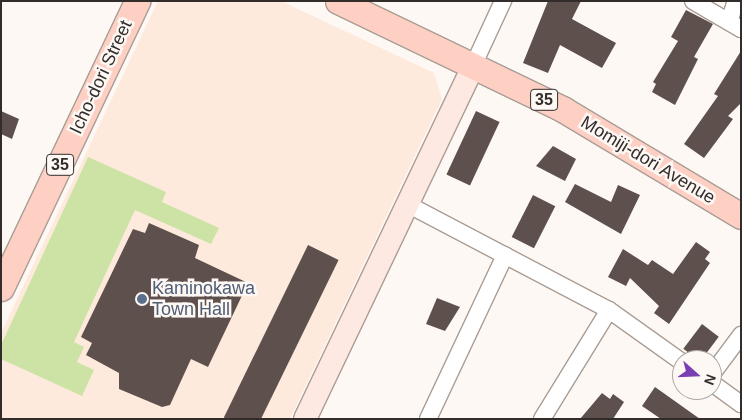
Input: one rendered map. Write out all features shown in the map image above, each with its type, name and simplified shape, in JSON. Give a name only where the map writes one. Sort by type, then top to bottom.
[{"type":"main road","name":"Icho-dori Street","points":[[3,282],[137,1]]},
{"type":"main road","name":"Momiji-dori Avenue","points":[[338,1],[473,66],[643,154],[741,216]]},
{"type":"street","points":[[305,419],[503,1]]},
{"type":"street","points":[[693,1],[735,25],[736,1]]},
{"type":"street","points":[[407,204],[609,310],[672,355]]},
{"type":"street","points":[[428,419],[505,254]]},
{"type":"street","points":[[544,418],[609,310]]},
{"type":"street","points":[[722,361],[741,335]]},
{"type":"street","points":[[722,390],[741,404]]},
{"type":"shaded area","points":[[158,1],[281,1],[434,73],[442,99],[290,419],[1,419],[1,333]]},
{"type":"green space","points":[[88,157],[166,192],[162,202],[219,228],[211,244],[135,210],[74,342],[84,347],[77,362],[94,370],[82,396],[1,359],[1,345]]},
{"type":"building","points":[[548,1],[581,1],[572,19],[616,43],[602,68],[560,45],[548,73],[523,63]]},
{"type":"building","points":[[686,10],[713,24],[694,57],[698,59],[675,105],[652,92],[656,84],[653,82],[678,41],[671,37]]},
{"type":"building","points":[[741,51],[741,103],[728,116],[733,119],[704,158],[684,144],[718,96],[714,94]]},
{"type":"building","points":[[1,111],[19,119],[12,139],[1,134]]},
{"type":"building","points":[[476,111],[500,122],[470,185],[446,174]]},
{"type":"building","points":[[553,146],[576,159],[565,181],[536,166]]},
{"type":"building","points":[[575,184],[611,202],[618,185],[640,195],[621,234],[565,202]]},
{"type":"building","points":[[533,195],[555,206],[534,248],[512,237]]},
{"type":"building","name":"Kaminokawa Town Hall","points":[[149,223],[199,245],[195,258],[248,283],[208,367],[191,359],[170,405],[162,407],[119,389],[119,373],[86,355],[92,343],[81,337],[133,229],[145,233]]},
{"type":"building","points":[[696,242],[710,252],[705,259],[710,263],[669,324],[654,313],[659,306],[630,278],[626,286],[608,277],[623,249],[648,265],[652,260],[673,274]]},
{"type":"building","points":[[308,245],[339,260],[261,419],[224,418]]},
{"type":"building","points":[[437,298],[460,307],[445,331],[426,324]]},
{"type":"building","points":[[702,324],[719,337],[709,350],[685,350],[683,349]]},
{"type":"building","points":[[655,387],[700,419],[661,419],[642,406]]},
{"type":"building","points":[[602,393],[610,399],[613,394],[624,402],[613,419],[580,419]]},
{"type":"place","name":"Kaminokawa Town Hall","points":[[142,299]]}]
